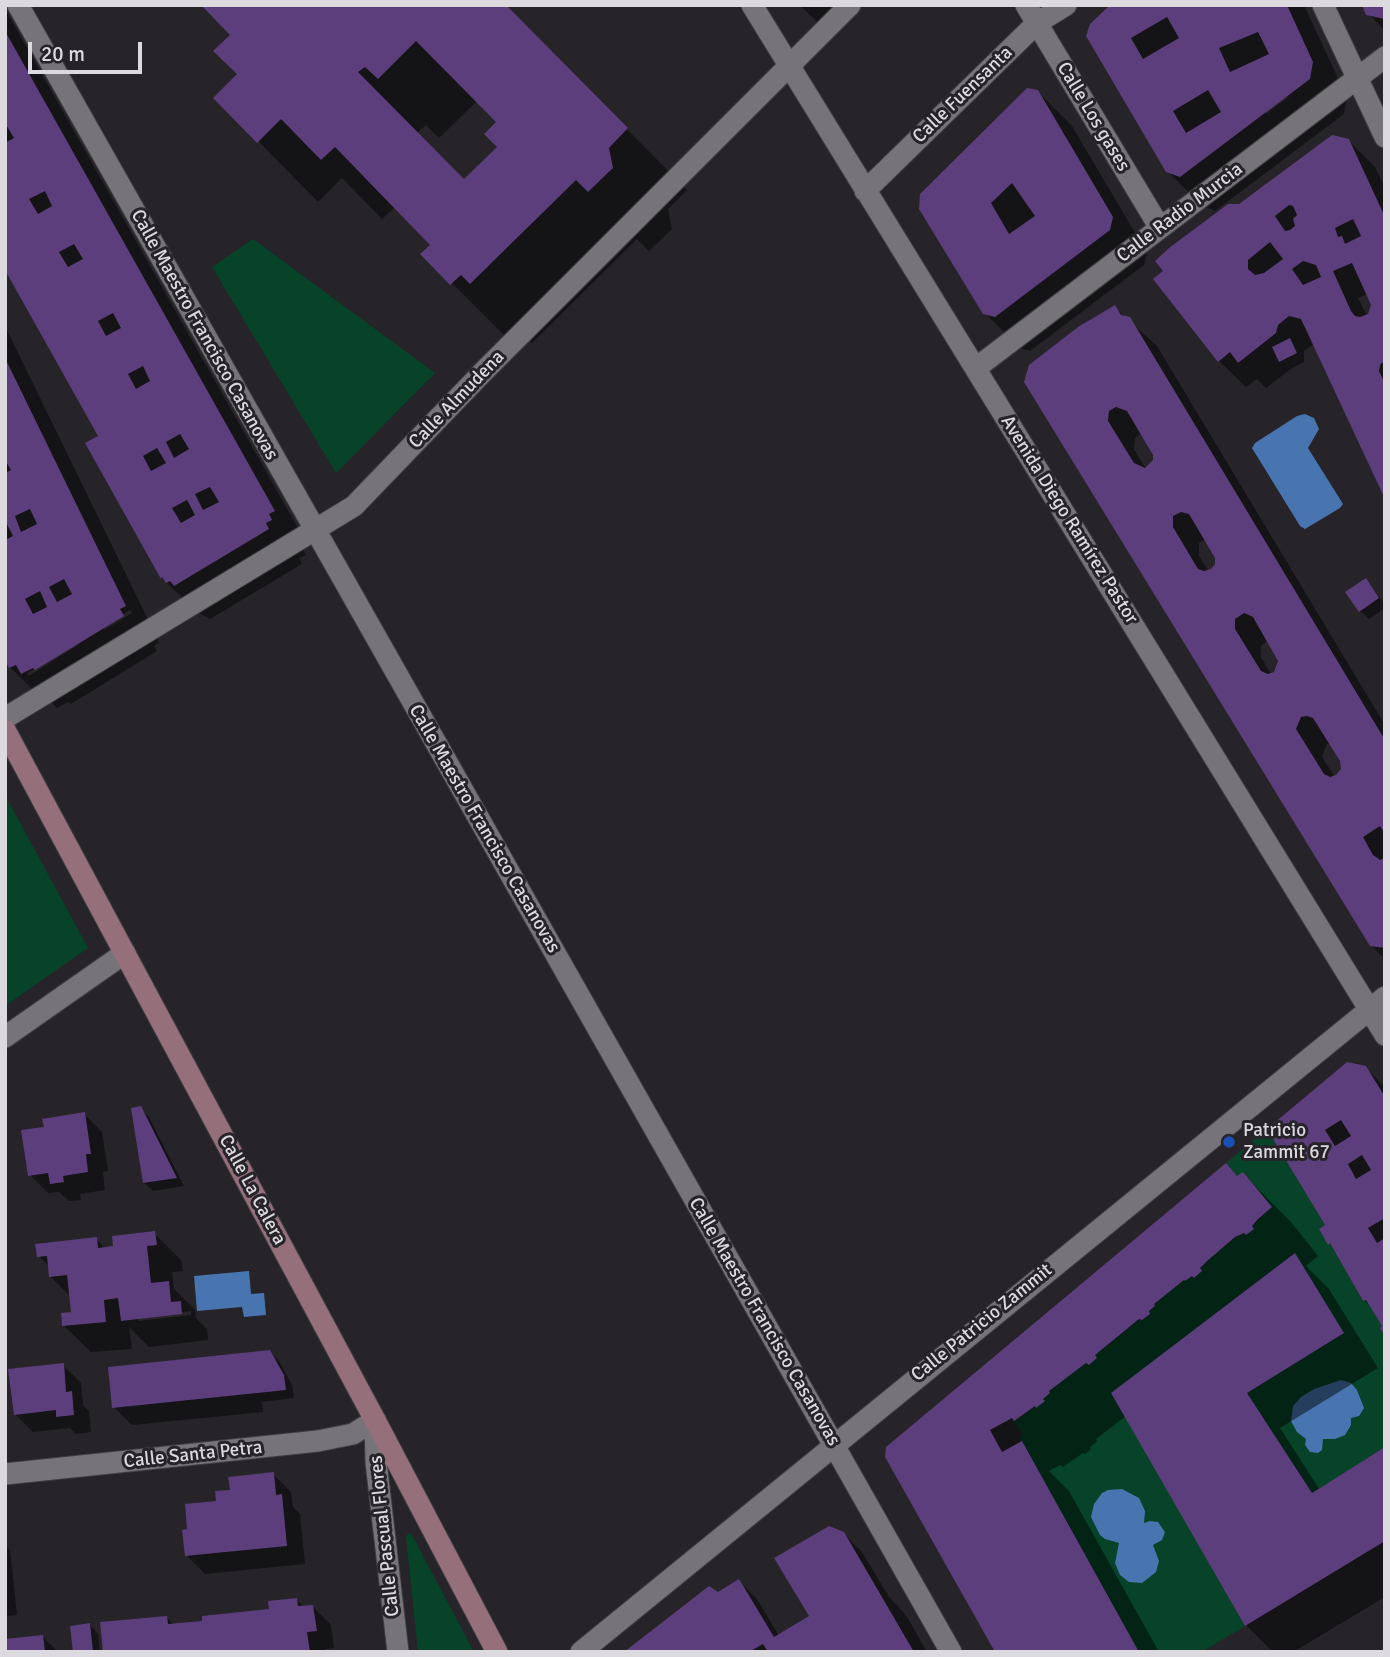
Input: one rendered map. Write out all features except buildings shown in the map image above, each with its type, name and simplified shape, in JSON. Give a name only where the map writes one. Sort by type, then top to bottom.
[{"type":"main road","name":"Calle La Calera","points":[[5,730],[497,1652]]},
{"type":"street","name":"Calle Maestro Francisco Casanovas","points":[[18,5],[951,1652]]},
{"type":"street","name":"Avenida Diego Ramírez Pastor","points":[[752,5],[865,191],[1377,1003],[1385,1035]]},
{"type":"street","name":"Calle Almudena","points":[[5,718],[355,506],[482,373],[850,5]]},
{"type":"street","name":"Calle Fuensanta","points":[[865,191],[1031,14],[1066,5]]},
{"type":"street","points":[[1323,5],[1385,137]]},
{"type":"street","name":"Calle Los gases","points":[[1031,14],[1160,228]]},
{"type":"street","name":"Calle Radio Murcia","points":[[976,368],[1385,57]]},
{"type":"street","points":[[5,1037],[125,953]]},
{"type":"street","name":"Calle Patricio Zammit","points":[[581,1652],[1377,1003]]},
{"type":"street","name":"Calle Santa Petra","points":[[5,1474],[318,1441],[353,1434],[375,1420]]},
{"type":"street","name":"Calle Pascual Flores","points":[[375,1420],[376,1462],[398,1652]]},
{"type":"green space","points":[[253,239],[435,373],[336,473],[212,267]]},
{"type":"green space","points":[[5,795],[88,948],[5,1006]]},
{"type":"green space","points":[[1267,1129],[1325,1225],[1319,1229],[1328,1244],[1330,1243],[1362,1300],[1366,1300],[1382,1326],[1380,1328],[1385,1336],[1385,1447],[1312,1493],[1247,1393],[1344,1333],[1295,1253],[1112,1393],[1245,1626],[1202,1652],[1139,1652],[1020,1438],[1023,1435],[1014,1421],[1044,1401],[1049,1391],[1079,1368],[1086,1363],[1089,1365],[1097,1358],[1095,1355],[1139,1319],[1142,1320],[1150,1314],[1154,1304],[1184,1280],[1192,1276],[1194,1278],[1206,1262],[1235,1237],[1244,1233],[1246,1235],[1271,1208],[1244,1172],[1237,1176],[1226,1163]]},
{"type":"green space","points":[[409,1533],[474,1652],[418,1652],[406,1536]]},
{"type":"water","points":[[1305,414],[1314,418],[1319,429],[1308,448],[1343,504],[1305,529],[1300,526],[1252,448],[1255,443],[1297,416]]},
{"type":"water","points":[[249,1271],[251,1294],[264,1293],[266,1315],[244,1317],[242,1307],[197,1311],[194,1276]]},
{"type":"water","points":[[1341,1380],[1351,1383],[1357,1390],[1364,1408],[1359,1416],[1351,1418],[1351,1425],[1345,1435],[1335,1439],[1323,1439],[1322,1450],[1318,1453],[1310,1452],[1305,1445],[1306,1439],[1297,1432],[1291,1421],[1293,1406],[1314,1389]]},
{"type":"water","points":[[1122,1489],[1139,1498],[1145,1511],[1144,1523],[1158,1522],[1165,1532],[1162,1540],[1153,1545],[1159,1561],[1156,1572],[1142,1583],[1129,1582],[1120,1575],[1115,1563],[1119,1543],[1100,1535],[1091,1517],[1094,1504],[1102,1493]]},
{"type":"place","name":"Patricio Zammit 67","points":[[1229,1142]]}]
